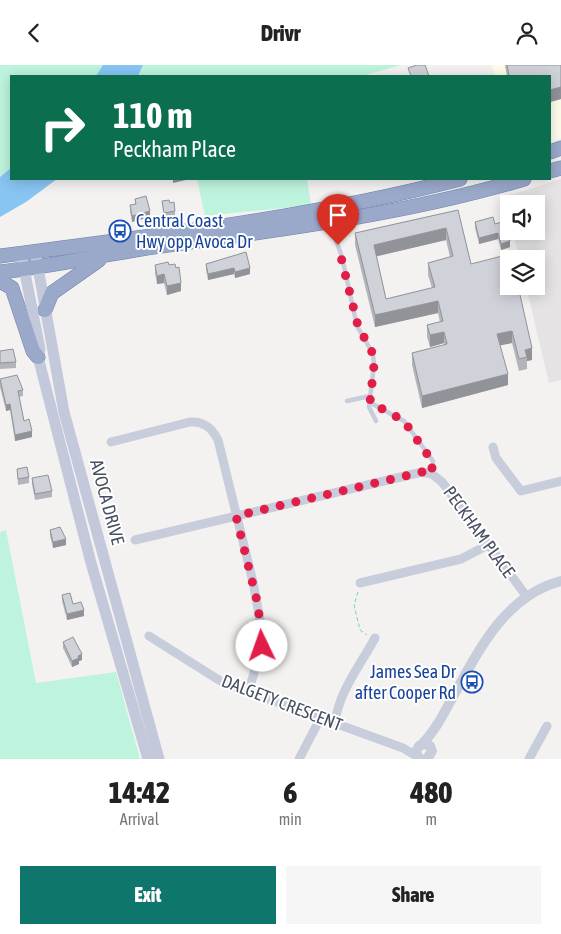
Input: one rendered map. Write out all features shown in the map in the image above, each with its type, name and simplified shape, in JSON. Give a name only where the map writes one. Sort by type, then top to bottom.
[{"type":"highway","points":[[0,256],[170,233],[332,207],[456,180]]},
{"type":"highway","points":[[0,272],[330,222],[414,205],[520,180]]},
{"type":"highway","points":[[45,311],[52,293],[106,255]]},
{"type":"highway","points":[[0,281],[12,288],[33,351],[38,357]]},
{"type":"main road","name":"AVOCA DRIVE","points":[[28,252],[40,349],[38,357],[91,563],[148,759]]},
{"type":"main road","name":"AVOCA DRIVE","points":[[31,268],[45,311],[64,412],[159,759]]},
{"type":"street","points":[[111,442],[197,421],[214,431],[218,440],[262,631],[262,646],[248,693]]},
{"type":"street","points":[[493,447],[496,458],[521,491],[561,481]]},
{"type":"street","name":"PECKHAM PLACE","points":[[135,540],[422,472],[432,474],[442,481],[527,597]]},
{"type":"street","points":[[360,583],[461,559],[488,545]]},
{"type":"street","points":[[425,758],[432,751],[424,745],[498,622],[527,597],[561,581]]},
{"type":"street","name":"DALGETY CRESCENT","points":[[149,637],[222,682],[425,758]]},
{"type":"street","points":[[335,723],[336,714],[345,693],[375,638]]},
{"type":"street","points":[[299,759],[320,719]]},
{"type":"street","points":[[529,759],[547,726]]},
{"type":"street","name":"DALGETY CRESCENT","points":[[394,745],[411,747],[424,745]]},
{"type":"lane","points":[[330,222],[342,257],[358,326],[373,354],[374,365],[370,402],[376,421]]},
{"type":"lane","points":[[347,401],[370,396]]},
{"type":"lane","points":[[370,402],[404,421],[432,461],[432,474]]},
{"type":"path","points":[[357,598],[354,605],[360,630],[363,634],[375,638]]},
{"type":"shaded area","points":[[492,65],[561,65],[561,138],[551,142],[551,75],[495,75]]},
{"type":"shaded area","points":[[561,179],[561,380],[549,383],[528,295],[545,295],[545,250],[517,250],[515,240],[545,240],[545,195],[510,195]]},
{"type":"green space","points":[[0,65],[103,65],[97,75],[10,75],[10,169],[0,177]]},
{"type":"green space","points":[[143,65],[401,65],[366,75],[138,75]]},
{"type":"green space","points":[[197,180],[307,180],[311,205],[205,216]]},
{"type":"green space","points":[[6,530],[36,683],[116,672],[140,759],[0,759],[0,532]]},
{"type":"water","points":[[103,65],[143,65],[138,75],[97,75]]},
{"type":"water","points":[[10,169],[10,180],[56,180],[26,202],[0,217],[0,177]]},
{"type":"building","points":[[425,65],[429,75],[411,75],[408,68]]},
{"type":"building","points":[[507,65],[561,65],[561,87],[551,90],[551,75],[509,75]]},
{"type":"building","points":[[146,196],[150,211],[132,216],[130,205],[136,204],[135,199]]},
{"type":"building","points":[[169,200],[170,203],[174,202],[175,211],[164,213],[162,201]]},
{"type":"building","points":[[458,210],[471,264],[500,257],[500,295],[520,295],[532,348],[525,350],[527,357],[519,359],[512,331],[497,334],[508,374],[422,396],[412,353],[447,344],[444,332],[430,335],[427,325],[443,321],[438,301],[375,315],[355,233]],"holes":[[[446,228],[453,256],[428,263],[435,287],[386,299],[374,245]]]},
{"type":"building","points":[[493,217],[495,224],[500,222],[500,240],[510,241],[501,244],[498,233],[479,238],[475,222]]},
{"type":"building","points":[[246,252],[250,268],[235,272],[234,268],[208,274],[206,264]]},
{"type":"building","points":[[168,262],[169,265],[175,264],[176,268],[179,267],[181,283],[167,286],[164,274],[157,276],[155,265]]},
{"type":"building","points":[[13,349],[16,362],[0,363],[0,351]]},
{"type":"building","points":[[17,375],[23,390],[18,391],[24,421],[29,419],[32,431],[15,435],[10,404],[6,405],[0,379]]},
{"type":"building","points":[[27,467],[29,477],[18,479],[17,469]]},
{"type":"building","points":[[48,475],[52,491],[35,494],[32,478]]},
{"type":"building","points":[[60,527],[66,539],[53,542],[50,530]]},
{"type":"building","points":[[70,593],[73,604],[81,602],[84,610],[67,614],[62,595]]},
{"type":"building","points":[[73,637],[82,654],[78,656],[79,658],[72,661],[63,642]]},
{"type":"place","name":"Central Coast Hwy opp Avoca Dr","points":[[120,231]]},
{"type":"place","name":"James Sea Dr after Cooper Rd","points":[[472,682]]},
{"type":"route","points":[[262,646],[258,605],[236,516],[422,472],[432,474],[432,461],[404,421],[370,402],[373,385],[373,354],[358,326],[338,245]]}]
